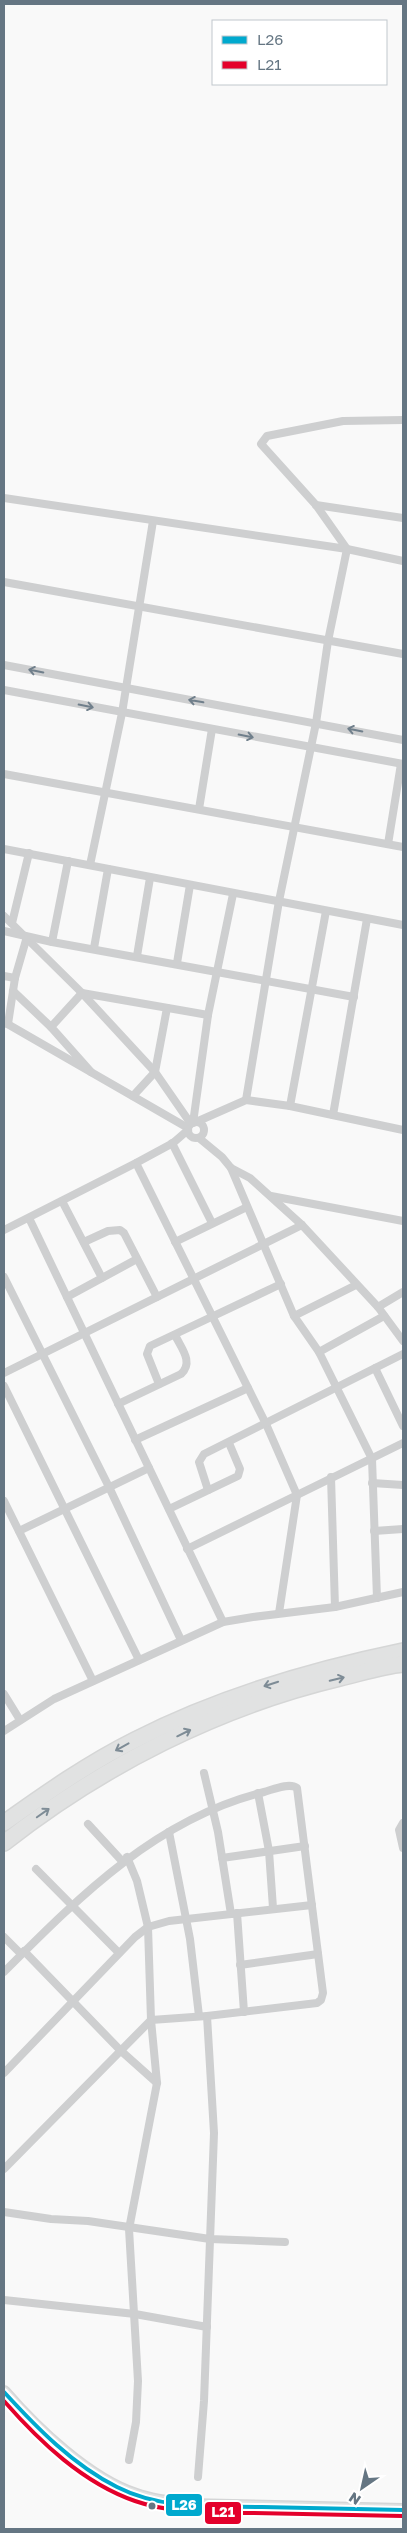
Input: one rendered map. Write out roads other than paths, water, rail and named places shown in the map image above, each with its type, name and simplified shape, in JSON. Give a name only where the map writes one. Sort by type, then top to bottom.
[{"type":"highway","points":[[4,1823],[94,1762],[180,1719],[300,1675],[403,1651]]},
{"type":"highway","points":[[4,1843],[60,1802],[111,1770],[213,1720],[311,1685],[403,1664]]},
{"type":"street","points":[[246,1100],[279,900],[316,723],[328,641],[346,549],[316,505],[264,448],[262,440],[267,436],[343,421],[403,420]]},
{"type":"street","points":[[4,498],[346,549],[403,561]]},
{"type":"street","points":[[316,505],[403,518]]},
{"type":"street","points":[[90,865],[122,712],[153,521]]},
{"type":"street","points":[[4,582],[139,608],[403,654]]},
{"type":"street","points":[[4,665],[403,740]]},
{"type":"street","points":[[4,690],[402,764],[388,844]]},
{"type":"street","points":[[198,810],[212,729]]},
{"type":"street","points":[[4,774],[293,826],[403,848]]},
{"type":"street","points":[[4,849],[403,925]]},
{"type":"street","points":[[12,924],[29,853]]},
{"type":"street","points":[[52,942],[68,861]]},
{"type":"street","points":[[94,948],[108,869]]},
{"type":"street","points":[[137,956],[150,878]]},
{"type":"street","points":[[177,963],[190,885]]},
{"type":"street","points":[[191,1125],[208,1016],[233,894]]},
{"type":"street","points":[[290,1106],[310,988],[326,911]]},
{"type":"street","points":[[4,916],[26,940],[82,993],[155,1072],[191,1125],[231,1168],[250,1178],[302,1225],[378,1307],[403,1340]]},
{"type":"street","points":[[333,1115],[367,919]]},
{"type":"street","points":[[4,931],[52,942],[177,963],[354,997]]},
{"type":"street","points":[[26,940],[15,978],[6,1023],[133,1096],[191,1125],[202,1124],[200,1134]]},
{"type":"street","points":[[4,976],[15,978]]},
{"type":"street","points":[[13,991],[51,1027],[91,1072]]},
{"type":"street","points":[[82,993],[208,1016]]},
{"type":"street","points":[[51,1027],[82,993]]},
{"type":"street","points":[[133,1096],[155,1072],[167,1008]]},
{"type":"street","points":[[172,1143],[191,1125],[246,1100],[290,1106],[403,1130]]},
{"type":"street","points":[[4,1230],[172,1143],[200,1134],[216,1112]]},
{"type":"street","points":[[172,1143],[212,1223]]},
{"type":"street","points":[[136,1163],[266,1424],[297,1495],[279,1613]]},
{"type":"street","points":[[231,1168],[294,1316],[319,1352],[372,1459],[377,1598]]},
{"type":"street","points":[[269,1195],[403,1221]]},
{"type":"street","points":[[62,1201],[102,1278]]},
{"type":"street","points":[[175,1242],[247,1207]]},
{"type":"street","points":[[29,1218],[223,1622]]},
{"type":"street","points":[[4,1374],[302,1225]]},
{"type":"street","points":[[84,1242],[108,1231],[120,1230],[124,1233],[157,1298]]},
{"type":"street","points":[[67,1297],[137,1259]]},
{"type":"street","points":[[4,1277],[109,1487],[181,1640]]},
{"type":"street","points":[[159,1384],[147,1352],[150,1346],[281,1284]]},
{"type":"street","points":[[294,1316],[356,1285]]},
{"type":"street","points":[[378,1307],[403,1292]]},
{"type":"street","points":[[319,1352],[384,1316]]},
{"type":"street","points":[[118,1404],[182,1374],[188,1364],[175,1335]]},
{"type":"street","points":[[208,1490],[199,1466],[200,1458],[403,1354]]},
{"type":"street","points":[[376,1368],[403,1426]]},
{"type":"street","points":[[4,1386],[139,1660]]},
{"type":"street","points":[[135,1440],[248,1388]]},
{"type":"street","points":[[169,1509],[236,1478],[240,1473],[229,1443]]},
{"type":"street","points":[[188,1548],[403,1443]]},
{"type":"street","points":[[19,1531],[149,1468]]},
{"type":"street","points":[[331,1477],[335,1607]]},
{"type":"street","points":[[372,1484],[403,1485]]},
{"type":"street","points":[[4,1501],[93,1680]]},
{"type":"street","points":[[374,1531],[403,1530]]},
{"type":"street","points":[[4,1731],[54,1699],[223,1622],[335,1607],[403,1592]]},
{"type":"street","points":[[4,1694],[20,1720]]},
{"type":"street","points":[[204,1773],[234,1914],[244,2012]]},
{"type":"street","points":[[4,1972],[71,1906],[125,1859],[169,1832],[211,1810],[258,1793],[290,1786],[297,1788],[323,1993],[321,2000],[317,2003],[244,2012],[151,2020],[4,2169]]},
{"type":"street","points":[[258,1793],[269,1850],[273,1908]]},
{"type":"street","points":[[403,1823],[399,1830],[403,1848]]},
{"type":"street","points":[[88,1824],[125,1859],[137,1881],[148,1927],[151,2020],[157,2083],[129,2229],[138,2381],[136,2422],[130,2460]]},
{"type":"street","points":[[169,1832],[203,2016],[214,2132],[204,2410],[198,2477]]},
{"type":"street","points":[[222,1858],[305,1846]]},
{"type":"street","points":[[36,1869],[119,1954]]},
{"type":"street","points":[[4,2073],[119,1954],[148,1927],[159,1923],[273,1908],[312,1905]]},
{"type":"street","points":[[4,1937],[23,1953],[120,2050],[157,2083]]},
{"type":"street","points":[[240,1965],[318,1954]]},
{"type":"street","points":[[4,2212],[88,2221],[129,2229],[210,2239],[285,2242]]},
{"type":"street","points":[[4,2300],[135,2314],[207,2327]]},
{"type":"street","points":[[4,2392],[27,2418],[57,2446],[108,2481],[134,2494],[163,2502],[188,2505],[403,2510]]}]
